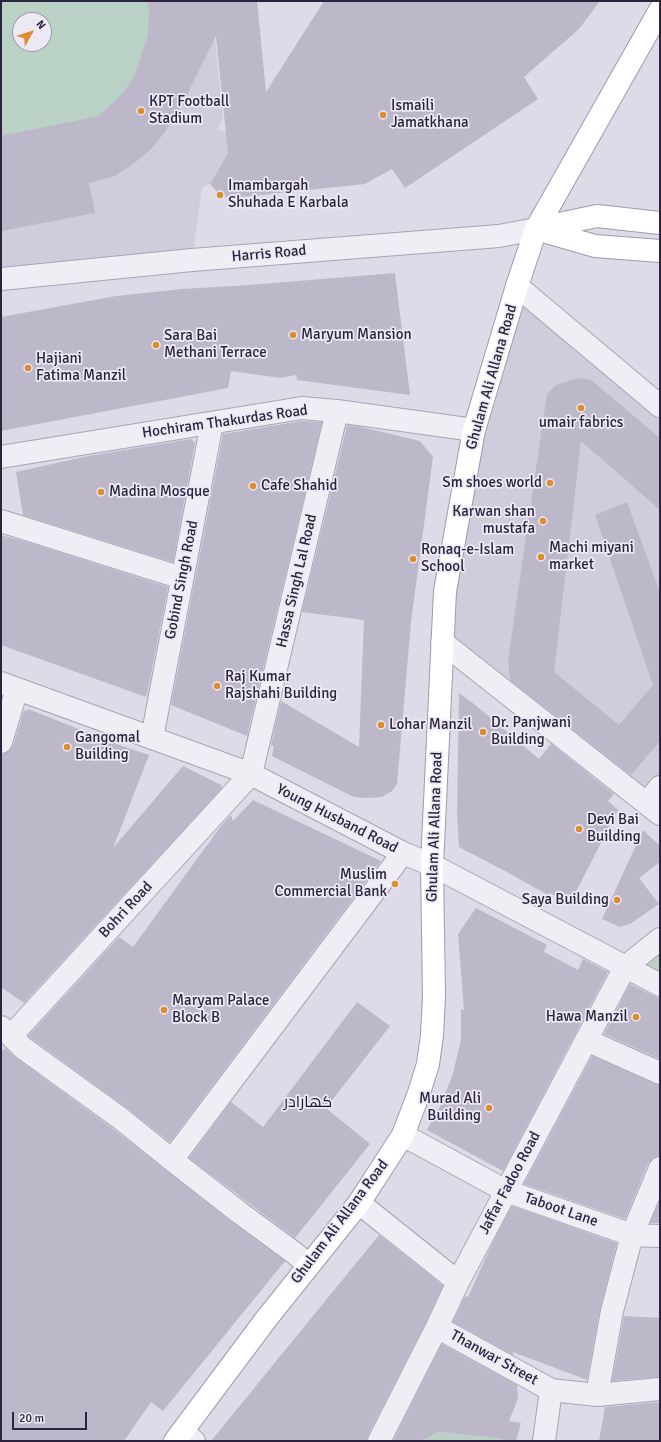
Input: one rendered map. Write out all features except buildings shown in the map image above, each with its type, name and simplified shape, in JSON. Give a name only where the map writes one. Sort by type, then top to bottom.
[{"type":"main road","name":"Ghulam Ali Allana Road","points":[[184,1438],[267,1318],[359,1203],[403,1136],[419,1093],[428,1064],[432,1035],[434,997],[432,865],[445,591],[474,430],[517,286],[536,229],[660,10]]},
{"type":"main road","name":"Harris Road","points":[[536,229],[597,216],[660,223]]},
{"type":"main road","name":"Harris Road","points":[[536,229],[595,246],[660,251]]},
{"type":"street","name":"Harris Road","points":[[1,279],[192,260],[499,236],[536,229]]},
{"type":"street","points":[[517,286],[660,406]]},
{"type":"street","name":"Hochiram Thakurdas Road","points":[[1,456],[302,408],[337,411],[474,430]]},
{"type":"street","name":"Hassa Singh Lal Road","points":[[251,774],[337,411]]},
{"type":"street","name":"Gobind Singh Road","points":[[152,738],[212,423]]},
{"type":"street","points":[[1,521],[182,578]]},
{"type":"street","points":[[442,642],[656,801]]},
{"type":"street","points":[[1,742],[9,686]]},
{"type":"street","name":"Young Husband Road","points":[[9,686],[251,774],[403,853],[432,865],[660,985]]},
{"type":"street","name":"Bohri Road","points":[[6,1032],[251,774]]},
{"type":"street","points":[[172,1160],[403,853]]},
{"type":"street","name":"Jaffar Fadoo Road","points":[[379,1441],[437,1327],[458,1282],[625,966],[660,940]]},
{"type":"street","points":[[6,1032],[23,1048],[120,1118],[308,1265]]},
{"type":"street","points":[[586,1040],[660,1073]]},
{"type":"street","name":"Taboot Lane","points":[[403,1136],[506,1191],[632,1235],[660,1236]]},
{"type":"street","points":[[597,1395],[612,1311],[632,1235],[660,1168]]},
{"type":"street","points":[[359,1203],[458,1282]]},
{"type":"street","name":"Thanwar Street","points":[[437,1327],[551,1390]]},
{"type":"street","points":[[544,1441],[551,1390],[597,1395],[660,1389]]},
{"type":"shaded area","points":[[1,1],[211,1],[223,118],[217,130],[239,135],[210,184],[202,187],[192,260],[1,284]]},
{"type":"shaded area","points":[[517,286],[660,406],[660,783],[645,801],[442,642],[445,591]]},
{"type":"green space","points":[[1,1],[207,1],[182,105],[165,132],[150,150],[133,164],[115,176],[89,181],[95,213],[1,231]]},
{"type":"green space","points":[[660,940],[660,985],[625,967]]},
{"type":"green space","points":[[438,1432],[497,1438],[508,1441],[421,1441]]},
{"type":"place","name":"KPT Football Stadium","points":[[141,111]]},
{"type":"place","name":"Ismaili Jamatkhana","points":[[383,115]]},
{"type":"place","name":"Imambargah Shuhada E Karbala","points":[[220,195]]},
{"type":"place","name":"Maryum Mansion","points":[[293,335]]},
{"type":"place","name":"Sara Bai Methani Terrace","points":[[156,345]]},
{"type":"place","name":"Hajiani Fatima Manzil","points":[[28,368]]},
{"type":"place","name":"umair fabrics","points":[[581,408]]},
{"type":"place","name":"Sm shoes world","points":[[550,483]]},
{"type":"place","name":"Cafe Shahid","points":[[253,486]]},
{"type":"place","name":"Madina Mosque","points":[[101,492]]},
{"type":"place","name":"Karwan shan mustafa","points":[[543,521]]},
{"type":"place","name":"Machi miyani market","points":[[541,557]]},
{"type":"place","name":"Ronaq-e-Islam School","points":[[413,559]]},
{"type":"place","name":"Raj Kumar Rajshahi Building","points":[[217,686]]},
{"type":"place","name":"Lohar Manzil","points":[[381,725]]},
{"type":"place","name":"Dr. Panjwani Building","points":[[483,732]]},
{"type":"place","name":"Gangomal Building","points":[[67,747]]},
{"type":"place","name":"Devi Bai Building","points":[[579,829]]},
{"type":"place","name":"Muslim Commercial Bank","points":[[395,884]]},
{"type":"place","name":"Saya Building","points":[[617,900]]},
{"type":"place","name":"Maryam Palace Block B","points":[[164,1010]]},
{"type":"place","name":"Hawa Manzil","points":[[636,1017]]},
{"type":"place","name":"Murad Ali Building","points":[[489,1108]]},
{"type":"district","name":"کھارادر","points":[[308,1103]]}]
